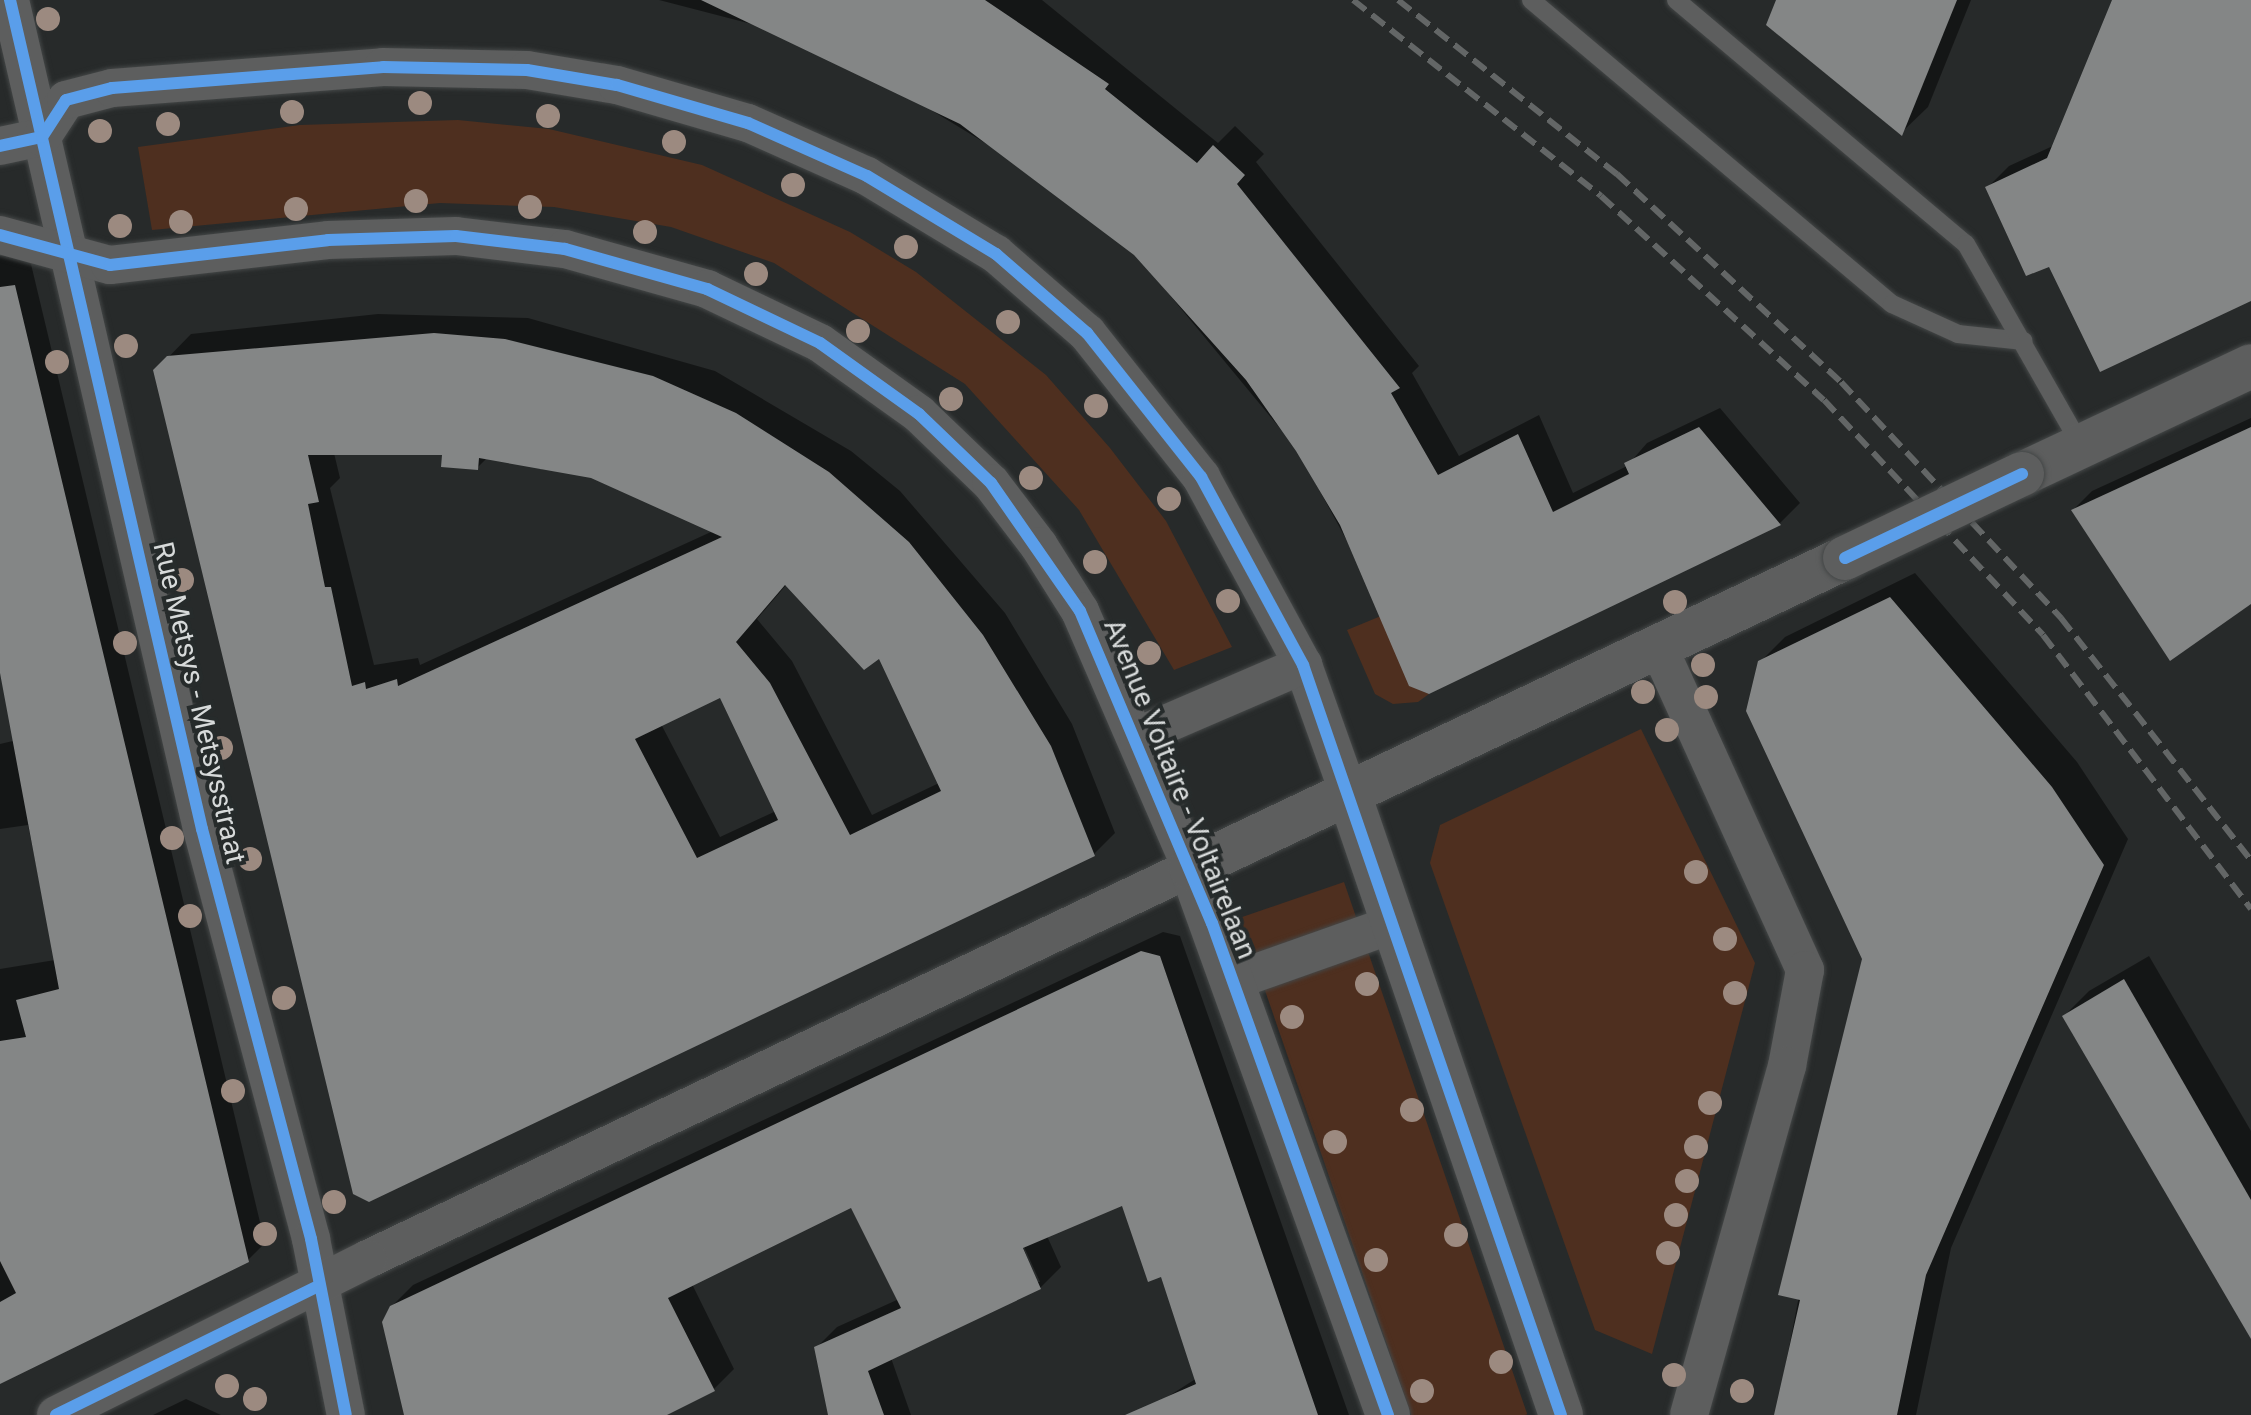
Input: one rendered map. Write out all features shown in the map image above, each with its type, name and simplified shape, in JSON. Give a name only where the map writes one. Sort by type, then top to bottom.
[{"type":"street","name":"Rue Metsys - Metsysstraat","points":[[10,0],[202,829],[318,1286],[346,1415]]},
{"type":"street","points":[[0,146],[42,137],[66,100],[112,88],[383,67],[527,70],[617,85],[748,123],[867,176],[996,254],[1087,333],[1201,477],[1303,665],[1561,1415]]},
{"type":"street","name":"Avenue Voltaire - Voltairelaan","points":[[0,235],[110,265],[328,240],[456,236],[565,249],[707,289],[820,343],[919,414],[991,483],[1080,611],[1138,736],[1191,868],[1388,1415]]},
{"type":"street","points":[[56,1415],[318,1286],[1191,868],[2251,366]]},
{"type":"street","points":[[1658,646],[1789,921],[1805,970],[1787,1066],[1689,1415]]},
{"type":"street","name":"Avenue Voltaire - Voltairelaan","points":[[1138,736],[1303,665]]},
{"type":"street","name":"Avenue Voltaire - Voltairelaan","points":[[1233,981],[1391,925]]},
{"type":"lane","points":[[1531,0],[1892,304],[1958,334],[2024,341]]},
{"type":"lane","points":[[1676,0],[1966,244],[2024,341],[2081,446]]},
{"type":"shaded area","points":[[458,120],[549,129],[702,165],[850,232],[916,272],[1046,375],[1110,448],[1166,521],[1232,647],[1174,670],[1079,510],[965,384],[774,263],[671,227],[554,207],[440,203],[152,230],[138,147],[300,125]]},
{"type":"shaded area","points":[[1381,616],[1409,685],[1429,694],[1418,702],[1393,704],[1375,694],[1347,630]]},
{"type":"shaded area","points":[[1641,729],[1755,963],[1652,1354],[1595,1330],[1430,863],[1440,825]]},
{"type":"shaded area","points":[[1344,882],[1527,1414],[1411,1415],[1240,918]]},
{"type":"building","points":[[701,0],[985,0],[1109,84],[1105,89],[1197,163],[1213,145],[1245,175],[1237,184],[1400,388],[1391,393],[1438,475],[1518,434],[1553,512],[1629,474],[1624,463],[1699,427],[1781,525],[1429,694],[1409,686],[1340,525],[1296,451],[1246,380],[1134,255],[960,124]]},
{"type":"building","points":[[1776,0],[1957,0],[1902,136],[1766,25]]},
{"type":"building","points":[[2112,0],[2251,0],[2251,301],[2100,372],[2049,267],[2026,276],[1985,187],[2047,158]]},
{"type":"building","points":[[15,285],[249,1262],[0,1384],[0,1302],[16,1293],[0,1261],[0,1041],[26,1037],[16,1000],[59,989],[0,673],[0,287]]},
{"type":"building","points":[[434,333],[505,339],[653,376],[736,413],[829,472],[909,542],[983,635],[1051,746],[1095,856],[369,1202],[353,1194],[153,370],[167,356]],"holes":[[[308,455],[442,455],[441,467],[478,470],[479,458],[591,478],[722,537],[398,686],[397,679],[366,689],[365,682],[352,686],[331,587],[325,587],[308,504],[319,502]],[[785,585],[864,670],[879,659],[941,791],[850,835],[770,683],[736,642]],[[720,698],[778,820],[697,858],[635,739]]]},
{"type":"building","points":[[2251,427],[2251,604],[2170,661],[2071,510]]},
{"type":"building","points":[[1890,597],[2052,787],[2104,865],[1926,1275],[1897,1415],[1774,1415],[1800,1300],[1778,1295],[1862,959],[1746,711],[1758,661]]},
{"type":"building","points":[[1141,951],[1160,956],[1318,1415],[1125,1415],[1196,1384],[1161,1277],[1148,1282],[1122,1206],[1023,1248],[1041,1289],[868,1371],[884,1415],[828,1415],[814,1347],[901,1308],[851,1208],[668,1298],[715,1391],[667,1415],[404,1415],[382,1322],[390,1306]]},
{"type":"building","points":[[2124,979],[2251,1200],[2251,1339],[2062,1016]]},
{"type":"railway","points":[[1353,0],[1601,196],[1824,400],[2043,635],[2251,909]]},
{"type":"railway","points":[[1398,0],[1617,174],[1841,382],[2061,618],[2251,860]]},
{"type":"cycle path","points":[[10,0],[202,829],[311,1239],[346,1415]]},
{"type":"cycle path","points":[[0,146],[42,137],[66,100],[112,88],[383,67],[527,70],[617,85],[748,123],[867,176],[996,254],[1087,333],[1201,477],[1303,665],[1561,1415]]},
{"type":"cycle path","points":[[0,235],[110,265],[328,240],[456,236],[565,249],[707,289],[820,343],[919,414],[991,483],[1080,611],[1212,923],[1388,1415]]},
{"type":"cycle path","points":[[1845,558],[2022,474]]},
{"type":"cycle path","points":[[56,1415],[318,1286]]}]
